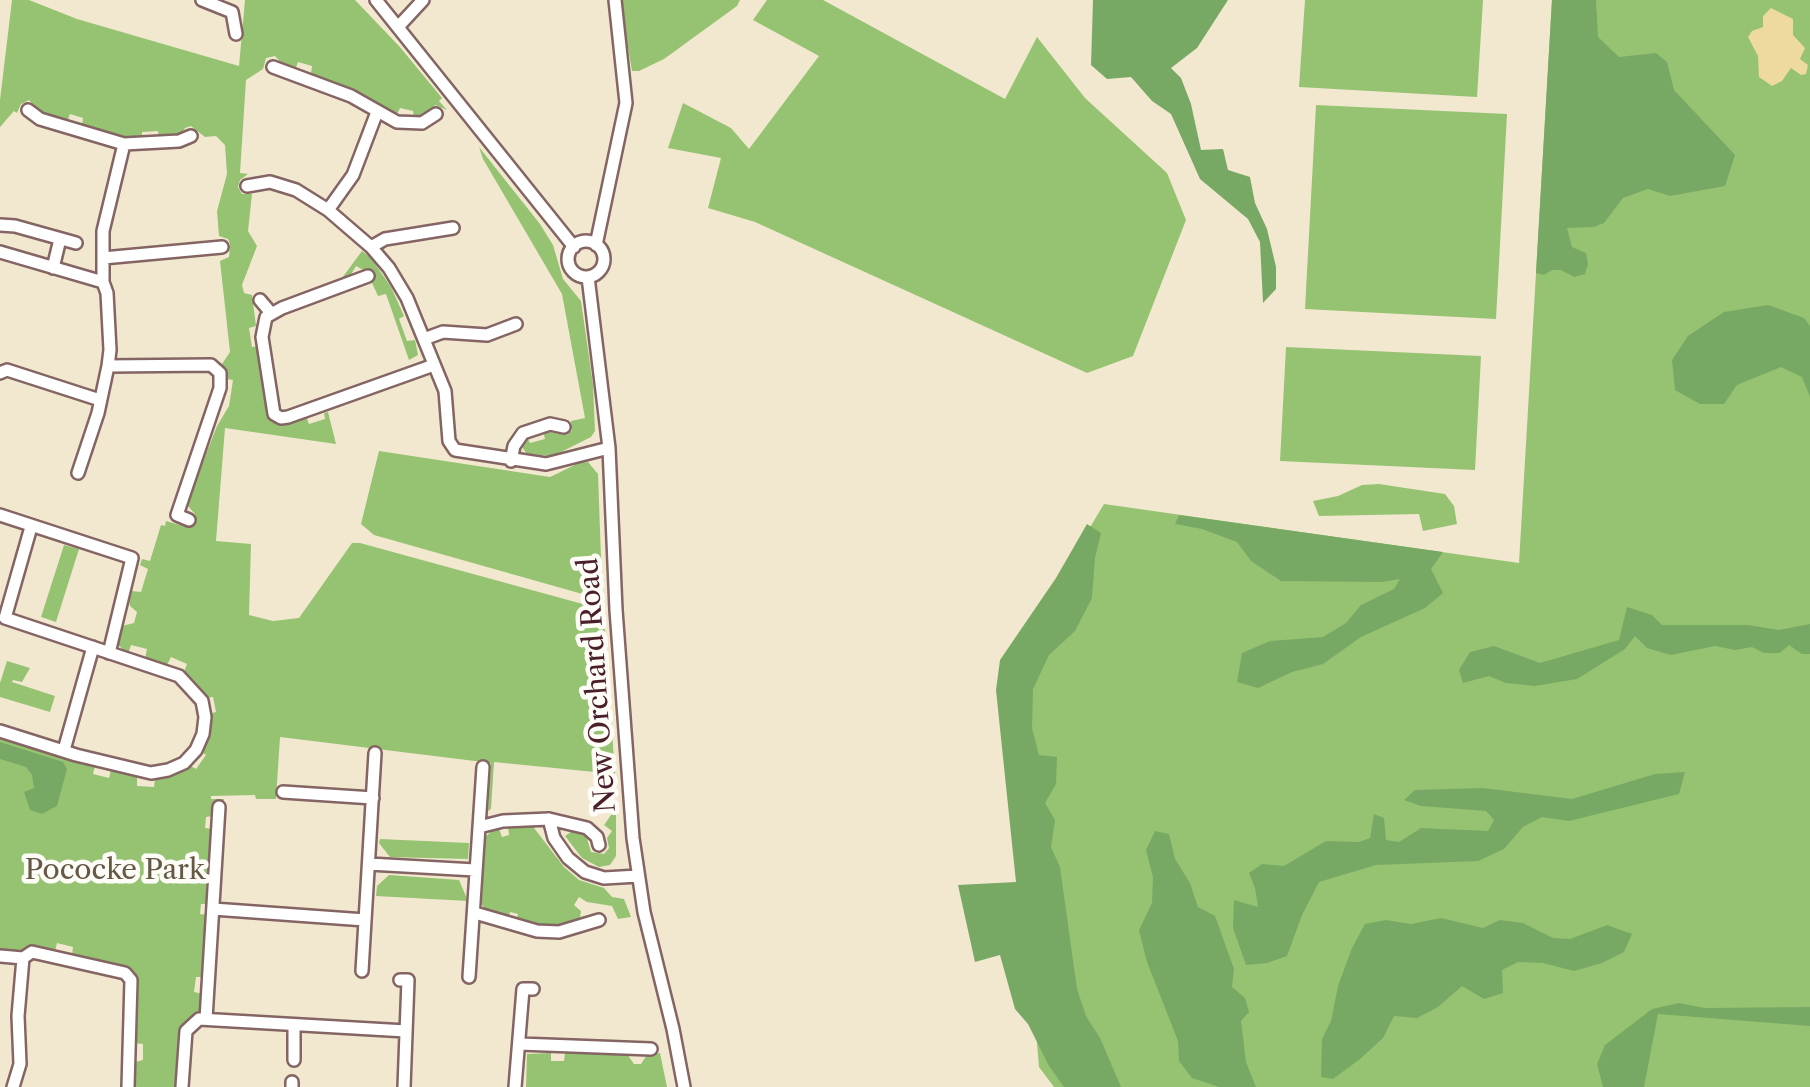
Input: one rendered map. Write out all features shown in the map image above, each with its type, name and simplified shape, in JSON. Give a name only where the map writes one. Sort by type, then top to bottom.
[{"type":"street","points":[[202,0],[232,12],[236,34]]},
{"type":"street","points":[[376,0],[574,246]]},
{"type":"street","points":[[398,26],[423,0]]},
{"type":"street","points":[[596,245],[626,103],[615,0]]},
{"type":"street","points":[[273,67],[351,96],[396,122],[414,124],[436,114]]},
{"type":"street","points":[[28,110],[40,119],[124,144],[179,142],[191,136]]},
{"type":"street","points":[[328,210],[353,175],[378,112]]},
{"type":"street","points":[[78,473],[108,366],[108,312],[102,282],[104,217],[124,144]]},
{"type":"street","points":[[247,186],[270,182],[287,186],[328,210],[371,247],[400,284],[424,339],[445,391],[452,446],[461,452],[511,461],[554,464],[583,452],[610,448]]},
{"type":"street","points":[[0,225],[76,243]]},
{"type":"street","points":[[371,247],[385,239],[453,228]]},
{"type":"street","points":[[53,268],[60,239]]},
{"type":"street","points":[[582,242],[596,245],[603,254],[603,264],[597,273],[588,277],[577,275],[570,267],[568,256],[574,246],[582,242]]},
{"type":"street","points":[[103,258],[222,247]]},
{"type":"street","points":[[0,252],[102,282]]},
{"type":"street","points":[[368,276],[271,312],[262,324],[272,408],[281,418],[434,366]]},
{"type":"street","name":"New Orchard Road","points":[[588,277],[610,448],[618,644],[638,876],[684,1087]]},
{"type":"street","points":[[260,300],[271,312]]},
{"type":"street","points":[[424,339],[458,331],[487,334],[516,324]]},
{"type":"street","points":[[108,366],[211,365],[220,373],[220,388],[177,515],[189,520]]},
{"type":"street","points":[[0,373],[7,370],[100,400]]},
{"type":"street","points":[[511,461],[514,446],[523,433],[550,424],[564,426]]},
{"type":"street","points":[[0,515],[132,558],[109,652]]},
{"type":"street","points":[[0,731],[151,774],[184,763],[203,734],[202,701],[179,676],[5,618],[31,527]]},
{"type":"street","points":[[0,570],[17,576]]},
{"type":"street","points":[[64,750],[93,647]]},
{"type":"street","points":[[362,971],[375,754]]},
{"type":"street","points":[[469,977],[482,768]]},
{"type":"street","points":[[283,792],[372,798]]},
{"type":"street","points":[[206,1019],[218,807]]},
{"type":"street","points":[[549,819],[561,848],[585,872],[604,878],[638,876]]},
{"type":"street","points":[[479,827],[502,821],[549,819],[587,828],[599,845]]},
{"type":"street","points":[[368,864],[475,870]]},
{"type":"street","points":[[213,909],[365,920]]},
{"type":"street","points":[[475,913],[518,928],[559,932],[600,920]]},
{"type":"street","points":[[0,956],[23,958],[32,952],[125,973],[131,980],[128,1087]]},
{"type":"street","points":[[13,1087],[20,1064],[18,1016],[23,958]]},
{"type":"street","points":[[400,980],[408,980],[404,1087],[418,1087]]},
{"type":"street","points":[[515,1087],[523,989],[533,989]]},
{"type":"street","points":[[182,1087],[186,1030],[193,1021],[406,1031]]},
{"type":"street","points":[[294,1027],[294,1060]]},
{"type":"street","points":[[520,1044],[651,1049]]},
{"type":"street","points":[[636,1048],[638,1063]]},
{"type":"green space","name":"Pococke Park","points":[[12,0],[29,0],[77,19],[239,66],[245,0],[355,0],[399,46],[442,98],[439,101],[447,110],[435,105],[423,117],[414,119],[413,111],[400,108],[396,116],[355,92],[311,74],[312,66],[298,62],[295,70],[284,66],[275,56],[266,58],[263,69],[246,80],[240,173],[248,174],[238,187],[242,194],[252,194],[248,231],[257,246],[242,285],[244,293],[252,295],[256,326],[249,328],[252,347],[259,346],[268,416],[280,424],[306,416],[309,424],[325,419],[324,413],[328,412],[336,444],[225,428],[216,541],[251,544],[249,615],[273,621],[299,618],[352,543],[360,543],[590,606],[604,619],[615,774],[494,762],[488,811],[491,763],[280,737],[276,799],[256,799],[255,795],[211,796],[224,799],[223,805],[214,805],[213,816],[206,817],[205,828],[212,829],[209,904],[201,904],[200,914],[208,915],[204,977],[196,977],[194,992],[203,994],[202,1013],[184,1023],[177,1087],[134,1087],[135,1062],[143,1060],[143,1044],[134,1043],[127,969],[72,955],[73,947],[57,943],[55,951],[34,947],[14,953],[0,949],[0,738],[95,766],[93,774],[109,778],[111,770],[137,777],[137,786],[154,787],[155,778],[169,776],[189,765],[196,769],[206,755],[199,750],[208,714],[216,712],[213,697],[205,698],[184,672],[187,664],[171,657],[167,665],[145,659],[147,649],[131,645],[128,654],[117,644],[122,626],[134,623],[137,612],[129,599],[132,591],[141,592],[148,569],[140,565],[142,559],[150,561],[161,525],[165,526],[166,521],[190,528],[195,514],[188,500],[217,426],[229,406],[233,380],[227,379],[222,364],[230,352],[220,261],[229,257],[230,244],[219,236],[217,211],[227,174],[225,145],[216,136],[205,137],[191,126],[180,136],[159,139],[158,131],[142,132],[142,140],[132,141],[82,126],[83,118],[70,114],[67,122],[41,114],[29,100],[0,127]]},
{"type":"green space","points":[[620,0],[740,0],[664,59],[632,71]]},
{"type":"green space","points":[[767,0],[823,0],[1005,99],[1037,37],[1085,98],[1167,173],[1186,220],[1133,356],[1087,373],[755,222],[708,208],[721,158],[668,148],[683,103],[731,128],[749,149],[819,56],[753,20]]},
{"type":"green space","points":[[1093,0],[1228,0],[1197,48],[1171,68],[1181,78],[1191,104],[1201,150],[1223,149],[1228,170],[1250,177],[1276,267],[1276,289],[1263,303],[1260,242],[1248,219],[1200,179],[1171,114],[1152,101],[1131,77],[1107,79],[1091,65]]},
{"type":"green space","points":[[1305,0],[1483,0],[1477,97],[1299,87]]},
{"type":"green space","points":[[1552,0],[1810,0],[1810,1087],[1054,1087],[1039,1067],[1006,667],[1104,504],[1519,563]]},
{"type":"green space","points":[[1552,0],[1596,0],[1598,37],[1619,57],[1656,53],[1667,62],[1674,90],[1735,155],[1725,186],[1670,196],[1648,189],[1623,198],[1604,223],[1567,228],[1572,247],[1586,253],[1588,264],[1585,274],[1574,277],[1561,270],[1536,273]]},
{"type":"green space","points":[[1316,105],[1507,114],[1496,319],[1305,309]]},
{"type":"green space","points":[[479,147],[540,224],[553,245],[563,279],[581,301],[595,431],[591,437],[553,456],[527,454],[522,447],[528,439],[530,443],[545,439],[543,431],[567,435],[572,430],[571,421],[585,418],[562,294]]},
{"type":"green space","points":[[362,251],[391,287],[404,316],[399,319],[407,341],[415,340],[418,355],[409,360],[386,294],[378,296],[367,272],[356,266],[350,276],[339,282]]},
{"type":"green space","points":[[1768,305],[1804,318],[1810,326],[1810,397],[1802,377],[1781,367],[1737,385],[1724,404],[1700,404],[1675,390],[1672,360],[1688,336],[1724,312]]},
{"type":"green space","points":[[1286,347],[1481,356],[1475,470],[1280,461]]},
{"type":"green space","points":[[379,451],[550,477],[588,462],[598,474],[602,586],[593,597],[374,535],[361,524]]},
{"type":"green space","points":[[1362,485],[1445,494],[1454,506],[1457,524],[1423,531],[1419,514],[1319,516],[1313,501],[1338,496]]},
{"type":"green space","points":[[1179,515],[1443,552],[1431,569],[1443,593],[1425,608],[1361,637],[1323,664],[1292,672],[1258,688],[1237,682],[1242,653],[1270,641],[1323,637],[1346,623],[1361,605],[1394,589],[1400,579],[1281,581],[1251,561],[1237,542],[1175,524]]},
{"type":"green space","points":[[1087,524],[1101,533],[1092,598],[1075,631],[1049,655],[1033,689],[1032,728],[1039,755],[1057,757],[1056,784],[1045,803],[1055,820],[1051,847],[1060,867],[1077,989],[1121,1087],[1064,1087],[1028,1024],[1015,1009],[1000,955],[975,962],[958,885],[1016,882],[996,690],[1000,660]]},
{"type":"green space","points":[[64,545],[79,549],[56,622],[41,617]]},
{"type":"green space","points":[[1627,607],[1652,615],[1662,625],[1748,625],[1779,630],[1810,624],[1810,654],[1802,654],[1789,645],[1780,653],[1715,646],[1671,655],[1647,648],[1635,636],[1625,649],[1577,679],[1535,686],[1506,683],[1489,676],[1463,683],[1459,670],[1470,652],[1494,646],[1540,663],[1619,640]]},
{"type":"green space","points":[[7,661],[30,668],[22,682],[12,682],[55,696],[50,712],[0,697]]},
{"type":"green space","points":[[0,742],[63,762],[67,769],[57,806],[42,814],[30,810],[24,792],[34,788],[32,775],[26,767],[0,759]]},
{"type":"green space","points":[[1685,772],[1679,794],[1569,821],[1542,817],[1523,827],[1504,849],[1478,861],[1376,865],[1319,882],[1287,956],[1246,965],[1233,928],[1234,900],[1258,907],[1249,873],[1262,864],[1284,866],[1326,841],[1359,842],[1370,838],[1374,814],[1384,818],[1386,840],[1399,842],[1421,828],[1488,831],[1494,820],[1486,811],[1421,806],[1404,800],[1415,790],[1483,788],[1572,799],[1655,774]]},
{"type":"green space","points":[[616,808],[616,856],[610,865],[599,867],[582,858],[565,836],[575,829],[585,832],[591,852],[604,854],[612,831],[604,825]]},
{"type":"green space","points":[[531,824],[564,867],[579,880],[624,899],[631,917],[618,919],[612,906],[579,897],[574,905],[581,911],[580,918],[570,925],[516,922],[518,914],[510,912],[508,920],[486,910],[481,892],[484,838],[493,830],[499,829],[502,837],[509,835],[508,827]]},
{"type":"green space","points":[[1155,831],[1169,834],[1175,859],[1190,883],[1198,907],[1215,916],[1234,969],[1232,987],[1245,998],[1249,1012],[1241,1021],[1246,1062],[1256,1087],[1219,1087],[1192,1078],[1179,1061],[1178,1041],[1147,962],[1139,930],[1152,903],[1153,877],[1146,850]]},
{"type":"green space","points":[[380,839],[469,843],[468,859],[390,857]]},
{"type":"green space","points":[[389,875],[459,880],[468,901],[376,896],[377,886]]},
{"type":"green space","points":[[1441,918],[1483,928],[1500,920],[1523,923],[1553,938],[1570,939],[1607,925],[1632,934],[1624,952],[1602,963],[1574,971],[1518,962],[1502,970],[1503,993],[1484,999],[1462,986],[1438,1007],[1417,1018],[1394,1016],[1383,1038],[1360,1059],[1333,1079],[1321,1077],[1322,1039],[1352,948],[1365,924],[1386,920],[1411,924]]},
{"type":"green space","points":[[1679,1003],[1705,1008],[1810,1007],[1810,1026],[1658,1014],[1644,1087],[1603,1087],[1597,1064],[1605,1045],[1652,1009]]},
{"type":"green space","points":[[551,1053],[551,1061],[564,1061],[565,1053],[627,1054],[634,1064],[641,1064],[647,1055],[660,1053],[667,1087],[526,1087],[527,1054]]},
{"type":"sand","points":[[1771,8],[1793,19],[1793,35],[1805,48],[1800,59],[1808,65],[1806,74],[1791,68],[1782,81],[1772,86],[1759,77],[1758,56],[1748,37],[1763,27],[1763,16]]}]
